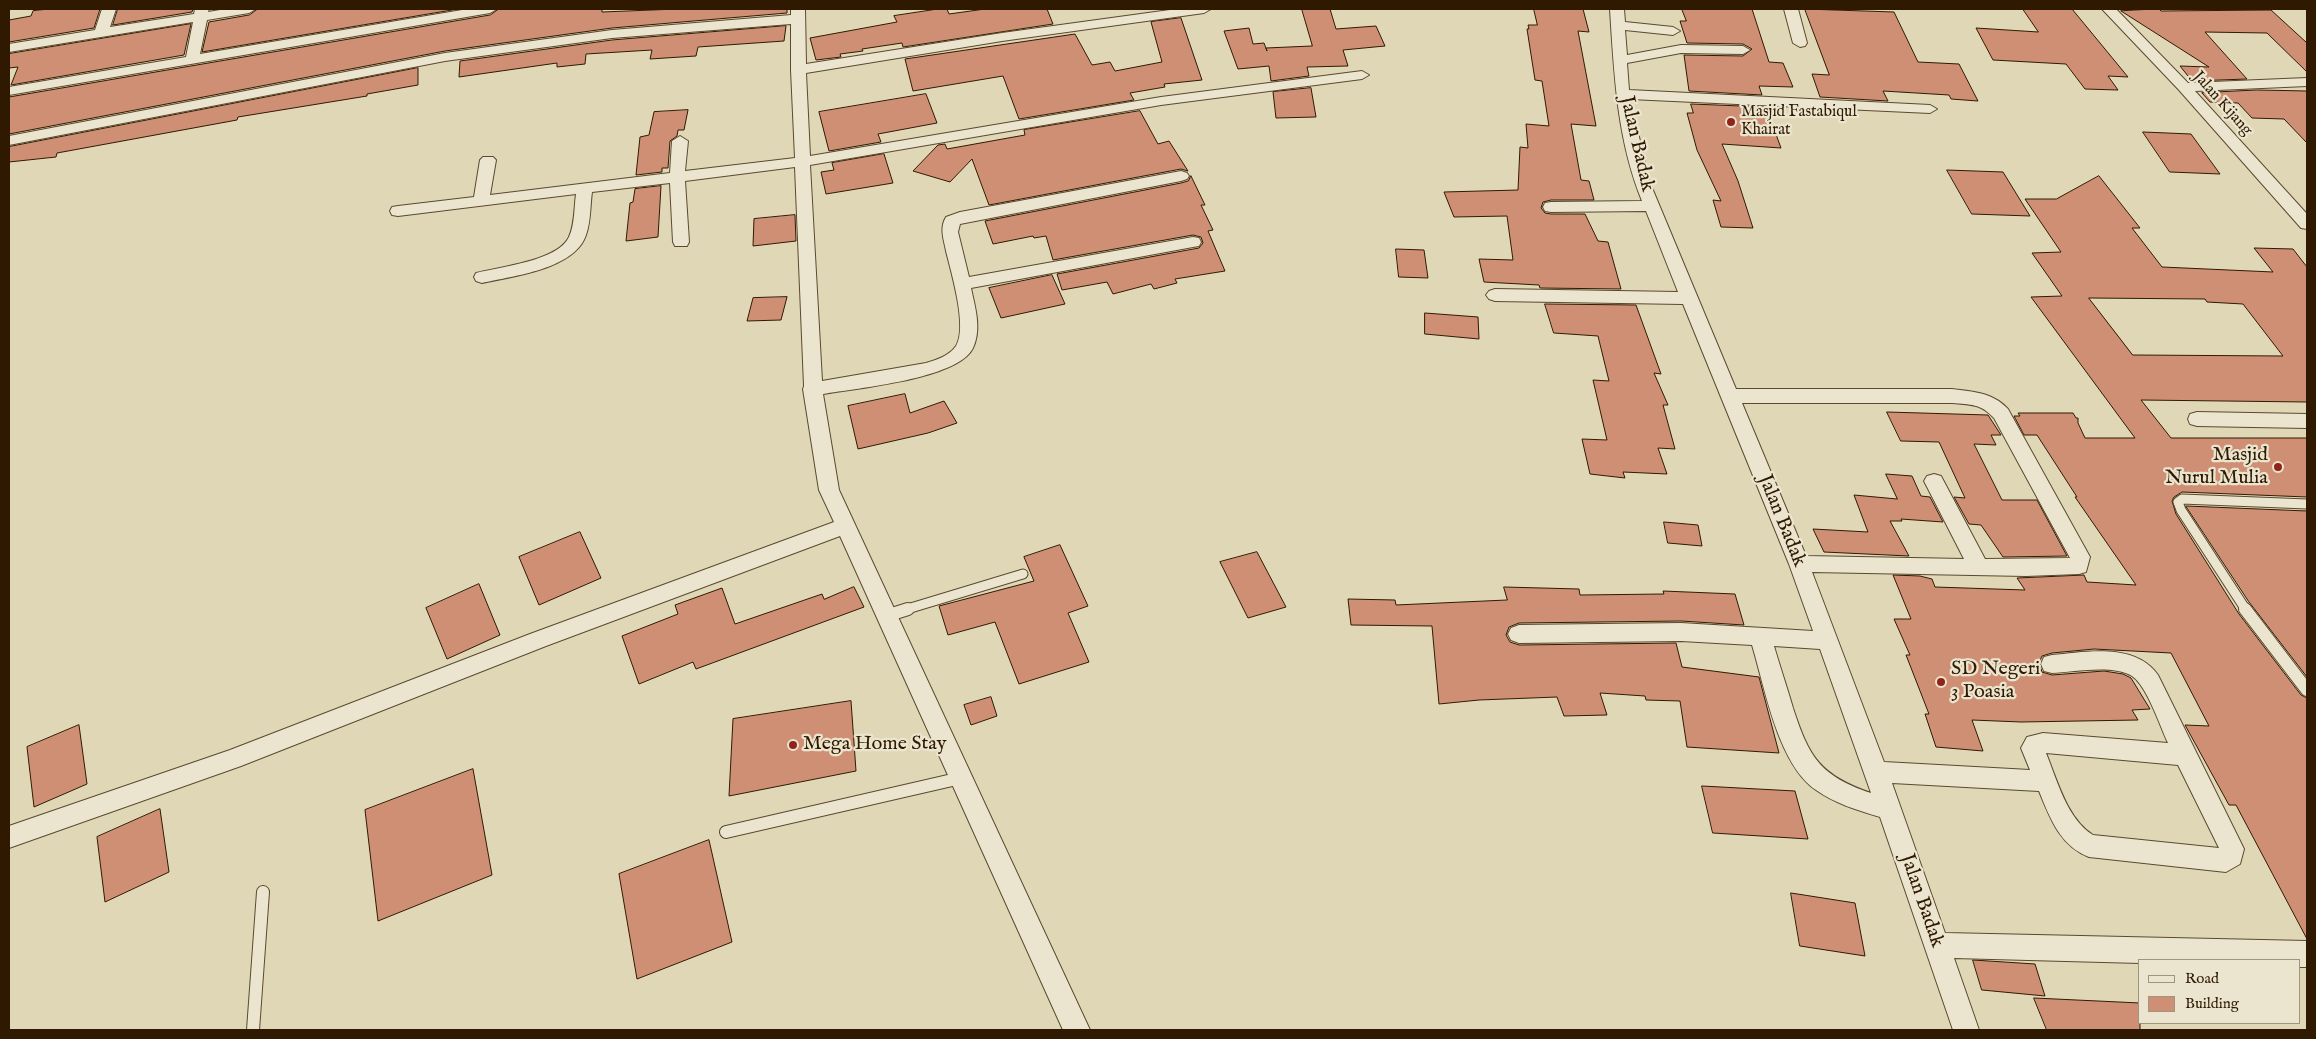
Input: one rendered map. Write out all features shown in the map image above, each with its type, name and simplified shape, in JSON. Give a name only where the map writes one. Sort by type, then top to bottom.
[{"type":"street","points":[[101,34],[109,9]]},
{"type":"street","points":[[9,48],[101,34],[201,13],[249,9]]},
{"type":"street","points":[[9,91],[490,9]]},
{"type":"street","points":[[798,70],[1002,36],[1204,9]]},
{"type":"street","points":[[1791,9],[1800,43]]},
{"type":"street","name":"Jalan Kijang","points":[[2109,9],[2184,87],[2307,224]]},
{"type":"street","points":[[192,60],[201,13]]},
{"type":"street","points":[[9,140],[445,57],[612,34],[798,14],[798,70],[812,388],[820,449],[829,490],[1076,1030]]},
{"type":"street","points":[[1618,17],[1673,30]]},
{"type":"street","name":"Jalan Badak","points":[[1618,17],[1622,94],[1642,183],[1799,564],[1876,772],[1966,1030]]},
{"type":"street","points":[[1621,60],[1681,49],[1743,50]]},
{"type":"street","points":[[398,211],[584,190],[802,162],[1161,101],[1362,75]]},
{"type":"street","points":[[2184,87],[2307,82]]},
{"type":"street","points":[[1622,94],[1930,109]]},
{"type":"street","points":[[680,141],[677,177],[681,242]]},
{"type":"street","points":[[481,202],[488,160]]},
{"type":"street","points":[[812,388],[942,365],[955,358],[967,342],[969,332],[962,284],[950,232],[952,221],[960,216],[1181,176]]},
{"type":"street","points":[[482,277],[548,261],[566,251],[578,238],[584,190]]},
{"type":"street","points":[[2287,202],[2307,201]]},
{"type":"street","points":[[1550,207],[1651,206]]},
{"type":"street","points":[[962,284],[1193,242]]},
{"type":"street","points":[[1495,295],[1690,298]]},
{"type":"street","points":[[1730,396],[1952,396],[1981,399],[1992,404],[2021,447],[2080,557],[2079,566],[2064,567],[1799,564]]},
{"type":"street","points":[[2196,419],[2307,421]]},
{"type":"street","points":[[1934,481],[1978,566]]},
{"type":"street","points":[[9,837],[234,759],[270,743],[538,640],[844,526]]},
{"type":"street","points":[[1519,634],[1682,632],[1827,641]]},
{"type":"street","points":[[1760,636],[1794,747],[1810,770],[1823,782],[1845,795],[1889,809]]},
{"type":"street","points":[[2052,664],[2112,661],[2125,663],[2142,672],[2150,682],[2232,850],[2231,856],[2226,860],[2090,846],[2080,842],[2072,834],[2046,781],[2032,751],[2033,746],[2038,743],[2184,755]]},
{"type":"street","points":[[1876,772],[2046,781]]},
{"type":"street","points":[[1937,945],[2307,954]]},
{"type":"lane","points":[[2307,504],[2203,499],[2182,499],[2178,502],[2181,510],[2246,610],[2307,690]]},
{"type":"lane","points":[[886,616],[1023,574]]},
{"type":"lane","points":[[726,832],[961,778]]},
{"type":"lane","points":[[253,1030],[263,892]]},
{"type":"building","points":[[49,9],[100,9],[94,28],[9,42],[9,20],[31,16],[33,11]]},
{"type":"building","points":[[118,9],[193,9],[192,12],[113,25]]},
{"type":"building","points":[[258,9],[458,9],[202,52],[209,22],[249,15]]},
{"type":"building","points":[[499,9],[602,9],[602,12],[677,9],[787,9],[787,13],[612,28],[445,51],[9,134],[9,97],[490,15]]},
{"type":"building","points":[[947,9],[949,14],[985,9],[1047,9],[1053,24],[903,47],[902,43],[862,49],[863,51],[840,54],[841,57],[816,60],[810,38],[897,22],[894,16]]},
{"type":"building","points":[[1302,9],[1330,9],[1336,29],[1376,26],[1385,46],[1343,50],[1348,66],[1307,67],[1309,76],[1271,81],[1269,66],[1238,69],[1224,31],[1249,28],[1253,44],[1264,43],[1267,51],[1266,48],[1312,46]]},
{"type":"building","points":[[1534,9],[1583,9],[1589,32],[1578,31],[1596,126],[1571,124],[1581,180],[1589,181],[1594,200],[1551,200],[1543,202],[1541,208],[1545,213],[1551,214],[1585,214],[1598,241],[1608,242],[1621,289],[1540,288],[1539,285],[1484,282],[1479,259],[1513,260],[1507,216],[1454,217],[1444,192],[1518,190],[1520,147],[1528,148],[1526,124],[1549,126],[1542,81],[1535,80],[1527,29],[1529,29],[1528,25],[1537,25]]},
{"type":"building","points":[[1682,9],[1752,9],[1769,62],[1783,63],[1793,87],[1759,86],[1762,95],[1689,91],[1684,55],[1743,56],[1752,49],[1743,44],[1687,43],[1680,21],[1686,21]]},
{"type":"building","points":[[1805,9],[1894,12],[1918,62],[1959,64],[1978,101],[1951,99],[1949,95],[1883,91],[1888,101],[1820,97],[1812,74],[1829,75]]},
{"type":"building","points":[[2023,9],[2072,9],[2128,77],[2108,76],[2118,90],[2085,89],[2066,64],[1993,60],[1976,28],[2038,32]]},
{"type":"building","points":[[2159,9],[2161,11],[2271,10],[2307,43],[2307,72],[2267,33],[2205,32],[2247,79],[2192,81],[2180,66],[2209,67],[2121,11]]},
{"type":"building","points":[[1181,18],[1202,80],[1164,84],[1165,87],[1130,93],[1134,100],[1019,119],[1003,76],[913,91],[905,59],[1075,34],[1092,65],[1110,62],[1115,71],[1162,62],[1151,22]]},
{"type":"building","points":[[191,24],[184,55],[11,85],[18,67],[9,68],[9,54]]},
{"type":"building","points":[[786,26],[784,41],[698,47],[696,56],[650,59],[652,50],[586,54],[585,64],[557,67],[557,63],[459,77],[460,61],[612,40]]},
{"type":"building","points":[[418,68],[418,85],[367,94],[367,96],[238,117],[237,120],[57,153],[56,157],[9,162],[9,147]]},
{"type":"building","points":[[1311,88],[1316,117],[1276,118],[1273,92]]},
{"type":"building","points":[[2257,90],[2307,91],[2307,143],[2284,119],[2252,118],[2238,103],[2210,102],[2202,93]]},
{"type":"building","points":[[926,94],[937,123],[878,134],[881,142],[829,151],[819,112]]},
{"type":"building","points":[[1691,104],[1766,107],[1781,148],[1722,144],[1738,181],[1753,228],[1721,227],[1713,200],[1721,201],[1697,150],[1687,113],[1693,113]]},
{"type":"building","points":[[688,110],[684,130],[678,130],[677,136],[670,141],[668,168],[662,168],[662,172],[636,175],[640,137],[649,135],[654,112]]},
{"type":"building","points":[[1140,111],[1158,144],[1169,141],[1188,171],[1181,169],[989,205],[972,159],[950,182],[913,171],[938,145],[945,144],[947,149],[1025,135],[1024,130]]},
{"type":"building","points":[[2143,132],[2191,134],[2220,174],[2170,172]]},
{"type":"building","points":[[884,154],[893,183],[826,194],[821,172],[834,170],[832,163]]},
{"type":"building","points":[[1947,170],[2003,172],[2030,216],[1972,214]]},
{"type":"building","points":[[1191,176],[1205,205],[1201,205],[1213,230],[1208,231],[1225,271],[1175,279],[1177,283],[1154,289],[1151,284],[1113,294],[1107,282],[1062,290],[1057,274],[1199,248],[1203,243],[1201,237],[1193,235],[1053,260],[1046,236],[1034,238],[1033,236],[993,244],[985,221],[1181,183],[1188,181]]},
{"type":"building","points":[[2099,176],[2140,228],[2132,228],[2162,267],[2273,272],[2254,248],[2293,249],[2307,267],[2307,402],[2141,400],[2171,438],[2307,438],[2307,497],[2182,492],[2174,497],[2172,501],[2176,514],[2239,614],[2301,695],[2307,698],[2307,939],[2236,805],[2229,805],[2185,725],[2209,726],[2171,653],[2094,649],[2052,653],[2042,656],[2039,663],[2042,672],[2052,675],[2104,671],[2123,674],[2131,678],[2150,709],[2132,710],[2138,720],[2021,722],[1972,720],[1983,751],[1936,747],[1925,714],[1929,714],[1906,655],[1910,655],[1894,619],[1911,619],[1893,575],[1920,576],[1932,579],[1935,587],[2025,590],[2017,578],[2084,575],[2087,582],[2136,585],[2075,497],[2077,497],[2037,435],[2024,435],[2014,416],[2020,416],[2018,413],[2073,413],[2078,418],[2078,423],[2085,438],[2135,438],[2031,297],[2062,296],[2032,253],[2061,252],[2025,199],[2056,199]],"holes":[[[2089,298],[2205,299],[2207,302],[2243,304],[2283,356],[2133,355]]]},
{"type":"building","points":[[661,186],[658,237],[626,241],[630,203],[633,202],[635,189]]},
{"type":"building","points":[[795,215],[796,241],[753,246],[754,219]]},
{"type":"building","points":[[1396,249],[1424,250],[1428,278],[1399,277]]},
{"type":"building","points":[[1052,275],[1065,304],[1001,318],[989,288]]},
{"type":"building","points":[[787,297],[781,320],[747,321],[753,298]]},
{"type":"building","points":[[1545,304],[1636,305],[1661,374],[1654,373],[1668,405],[1663,405],[1675,449],[1658,448],[1667,474],[1623,472],[1625,478],[1590,474],[1582,439],[1607,440],[1593,380],[1609,381],[1598,336],[1554,333]]},
{"type":"building","points":[[1425,313],[1478,317],[1479,339],[1425,334]]},
{"type":"building","points":[[905,394],[910,413],[944,401],[957,423],[928,433],[858,449],[848,406]]},
{"type":"building","points":[[1887,412],[1988,415],[2001,435],[1991,435],[1996,445],[1974,444],[2002,500],[2037,500],[2067,556],[2003,557],[1981,525],[1969,524],[1954,497],[1965,498],[1939,442],[1901,441]]},
{"type":"building","points":[[1886,474],[1912,476],[1921,496],[1930,497],[1943,522],[1901,519],[1902,521],[1890,521],[1909,556],[1824,552],[1813,529],[1868,532],[1854,495],[1897,499]]},
{"type":"building","points":[[2186,506],[2307,511],[2307,677],[2249,602]]},
{"type":"building","points":[[1664,522],[1698,525],[1702,546],[1668,543]]},
{"type":"building","points":[[580,532],[601,578],[539,605],[519,557]]},
{"type":"building","points":[[1060,545],[1088,606],[1068,613],[1089,662],[1019,684],[995,622],[948,635],[939,606],[1034,581],[1024,557]]},
{"type":"building","points":[[1257,552],[1286,607],[1248,618],[1220,562]]},
{"type":"building","points":[[479,584],[500,635],[447,659],[426,608]]},
{"type":"building","points":[[854,587],[864,607],[696,669],[693,662],[639,684],[622,636],[678,614],[675,605],[722,588],[735,624],[822,594],[824,599]]},
{"type":"building","points":[[1504,587],[1579,589],[1580,595],[1664,594],[1663,591],[1735,594],[1744,625],[1681,621],[1519,623],[1509,627],[1506,635],[1510,642],[1519,645],[1676,643],[1682,667],[1759,677],[1779,753],[1687,747],[1680,701],[1646,700],[1645,696],[1600,693],[1607,715],[1564,716],[1557,697],[1479,700],[1439,704],[1432,626],[1351,625],[1348,599],[1395,600],[1396,605],[1507,600]]},
{"type":"building","points":[[991,697],[997,716],[971,725],[964,705]]},
{"type":"building","name":"Mega Home Stay","points":[[851,701],[856,771],[729,796],[733,719]]},
{"type":"building","points":[[79,725],[87,784],[34,807],[27,747]]},
{"type":"building","points":[[473,769],[492,875],[378,921],[365,810]]},
{"type":"building","points":[[1702,786],[1795,791],[1808,839],[1713,833]]},
{"type":"building","points":[[160,809],[169,872],[105,902],[97,837]]},
{"type":"building","points":[[709,840],[732,942],[637,979],[619,874]]},
{"type":"building","points":[[1791,893],[1855,903],[1865,956],[1800,946]]},
{"type":"building","points":[[1973,960],[2035,964],[2045,996],[1982,990]]},
{"type":"building","points":[[2034,998],[2138,1003],[2138,1024],[2140,1024],[2140,1030],[2047,1030]]},
{"type":"place","name":"Masjid Fastabiqul Khairat","points":[[1731,122]]},
{"type":"place","name":"Masjid Nurul Mulia","points":[[2278,467]]},
{"type":"place","name":"SD Negeri 3 Poasia","points":[[1941,682]]},
{"type":"place","name":"Mega Home Stay","points":[[793,745]]}]
